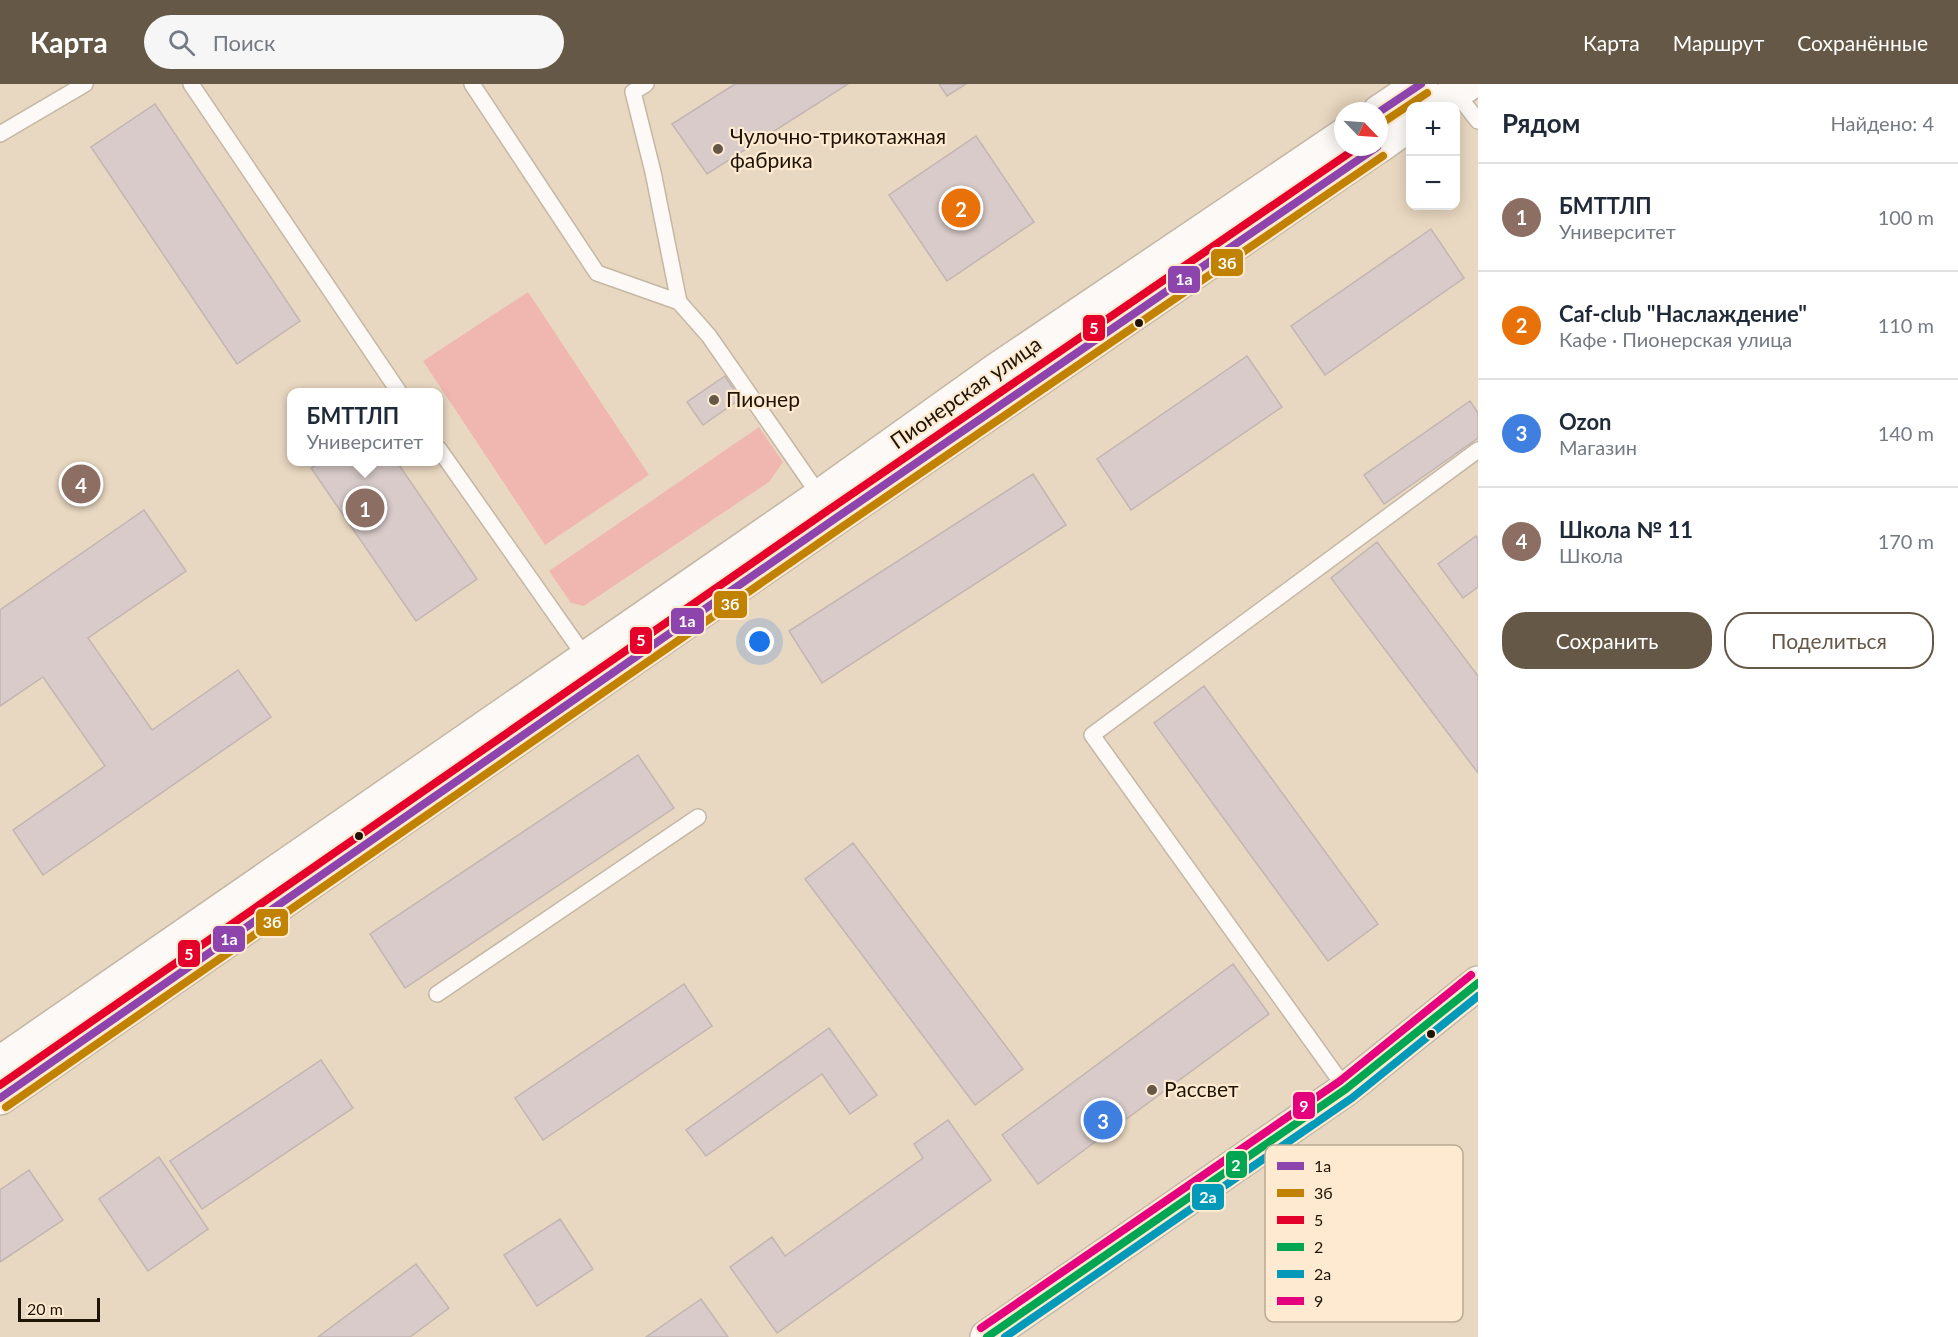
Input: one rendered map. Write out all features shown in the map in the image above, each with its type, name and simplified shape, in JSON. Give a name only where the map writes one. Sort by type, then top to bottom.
[{"type":"main road","points":[[1388,106],[1420,84]]},
{"type":"main road","name":"Пионерская улица","points":[[1388,139],[1406,127]]},
{"type":"main road","name":"Пионерская улица","points":[[828,507],[998,369],[1334,142]]},
{"type":"main road","name":"Пионерская улица","points":[[0,1063],[593,669],[828,507],[1363,156]]},
{"type":"main road","name":"Пионерская улица","points":[[0,1097],[593,669]]},
{"type":"main road","points":[[987,1337],[1346,1089],[1478,983]]},
{"type":"lane","points":[[0,134],[85,84]]},
{"type":"lane","points":[[191,84],[396,388]]},
{"type":"lane","points":[[472,84],[597,273],[679,302],[709,336],[828,507]]},
{"type":"lane","points":[[646,84],[633,92],[653,172],[679,302]]},
{"type":"lane","points":[[1453,95],[1478,121]]},
{"type":"lane","points":[[1346,1089],[1092,735],[1478,450]]},
{"type":"lane","points":[[443,456],[593,669]]},
{"type":"lane","points":[[437,994],[698,817]]},
{"type":"shaded area","points":[[528,292],[649,475],[545,545],[423,361]]},
{"type":"shaded area","points":[[759,427],[783,462],[769,482],[584,606],[571,603],[549,571]]},
{"type":"building","name":"Чулочно-трикотажная фабрика","points":[[735,84],[848,84],[707,174],[672,124]]},
{"type":"building","name":"Чулочно-трикотажная фабрика","points":[[939,84],[966,84],[947,96]]},
{"type":"building","points":[[155,104],[300,321],[237,364],[91,147]]},
{"type":"building","points":[[976,136],[1034,222],[947,281],[889,195]]},
{"type":"building","points":[[1431,229],[1464,278],[1325,375],[1291,326]]},
{"type":"building","points":[[1247,356],[1282,407],[1131,510],[1097,459]]},
{"type":"building","name":"Пионер","points":[[725,376],[740,399],[703,425],[687,402]]},
{"type":"building","points":[[1470,401],[1478,413],[1478,438],[1384,504],[1364,475]]},
{"type":"building","points":[[314,466],[400,466],[477,579],[416,621],[311,468]]},
{"type":"building","points":[[1033,474],[1066,525],[822,683],[789,631]]},
{"type":"building","points":[[144,510],[186,571],[88,638],[152,730],[238,670],[271,717],[43,875],[13,830],[105,766],[43,677],[0,706],[0,610]]},
{"type":"building","points":[[1476,536],[1478,539],[1478,587],[1463,598],[1438,564]]},
{"type":"building","points":[[1377,542],[1478,676],[1478,773],[1331,578]]},
{"type":"building","points":[[1204,686],[1378,924],[1328,961],[1154,723]]},
{"type":"building","points":[[638,755],[674,808],[405,988],[370,934]]},
{"type":"building","points":[[853,843],[1023,1069],[975,1105],[805,879]]},
{"type":"building","points":[[1233,964],[1269,1014],[1038,1184],[1002,1135]]},
{"type":"building","points":[[684,984],[712,1026],[543,1140],[515,1098]]},
{"type":"building","points":[[829,1028],[877,1095],[850,1114],[822,1074],[706,1156],[686,1130]]},
{"type":"building","points":[[321,1060],[353,1108],[202,1209],[170,1161]]},
{"type":"building","points":[[948,1120],[991,1180],[777,1333],[730,1267],[772,1237],[785,1256],[923,1158],[914,1144]]},
{"type":"building","points":[[159,1157],[208,1229],[148,1271],[99,1199]]},
{"type":"building","points":[[29,1170],[63,1220],[0,1262],[0,1190]]},
{"type":"building","points":[[560,1219],[593,1269],[537,1306],[504,1255]]},
{"type":"building","points":[[416,1264],[449,1308],[410,1337],[318,1337]]},
{"type":"building","points":[[701,1299],[728,1337],[646,1337]]},
{"type":"transit line","name":"1а","points":[[1388,106],[1421,84]]},
{"type":"transit line","name":"3б","points":[[1388,119],[1427,93]]},
{"type":"transit line","name":"5","points":[[0,1085],[830,509],[1345,156]]},
{"type":"transit line","name":"1а","points":[[0,1098],[836,518],[1364,156]]},
{"type":"transit line","name":"3б","points":[[6,1107],[842,527],[1383,156]]},
{"type":"transit line","name":"9","points":[[981,1328],[1340,1081],[1471,975]]},
{"type":"transit line","name":"2","points":[[987,1337],[1346,1089],[1478,983]]},
{"type":"transit line","name":"2а","points":[[1284,1145],[1352,1098],[1478,996]]},
{"type":"transit line","name":"2а","points":[[1005,1337],[1265,1158]]},
{"type":"place","name":"Чулочно-трикотажная фабрика","points":[[718,149]]},
{"type":"place","name":"Caf-club \"Наслаждение\"","points":[[961,208]]},
{"type":"place","name":"Пионер","points":[[714,400]]},
{"type":"place","name":"Школа № 11","points":[[81,484]]},
{"type":"place","name":"БМТТЛП","points":[[365,508]]},
{"type":"place","name":"Рассвет","points":[[1152,1090]]},
{"type":"place","name":"Ozon","points":[[1103,1120]]}]
